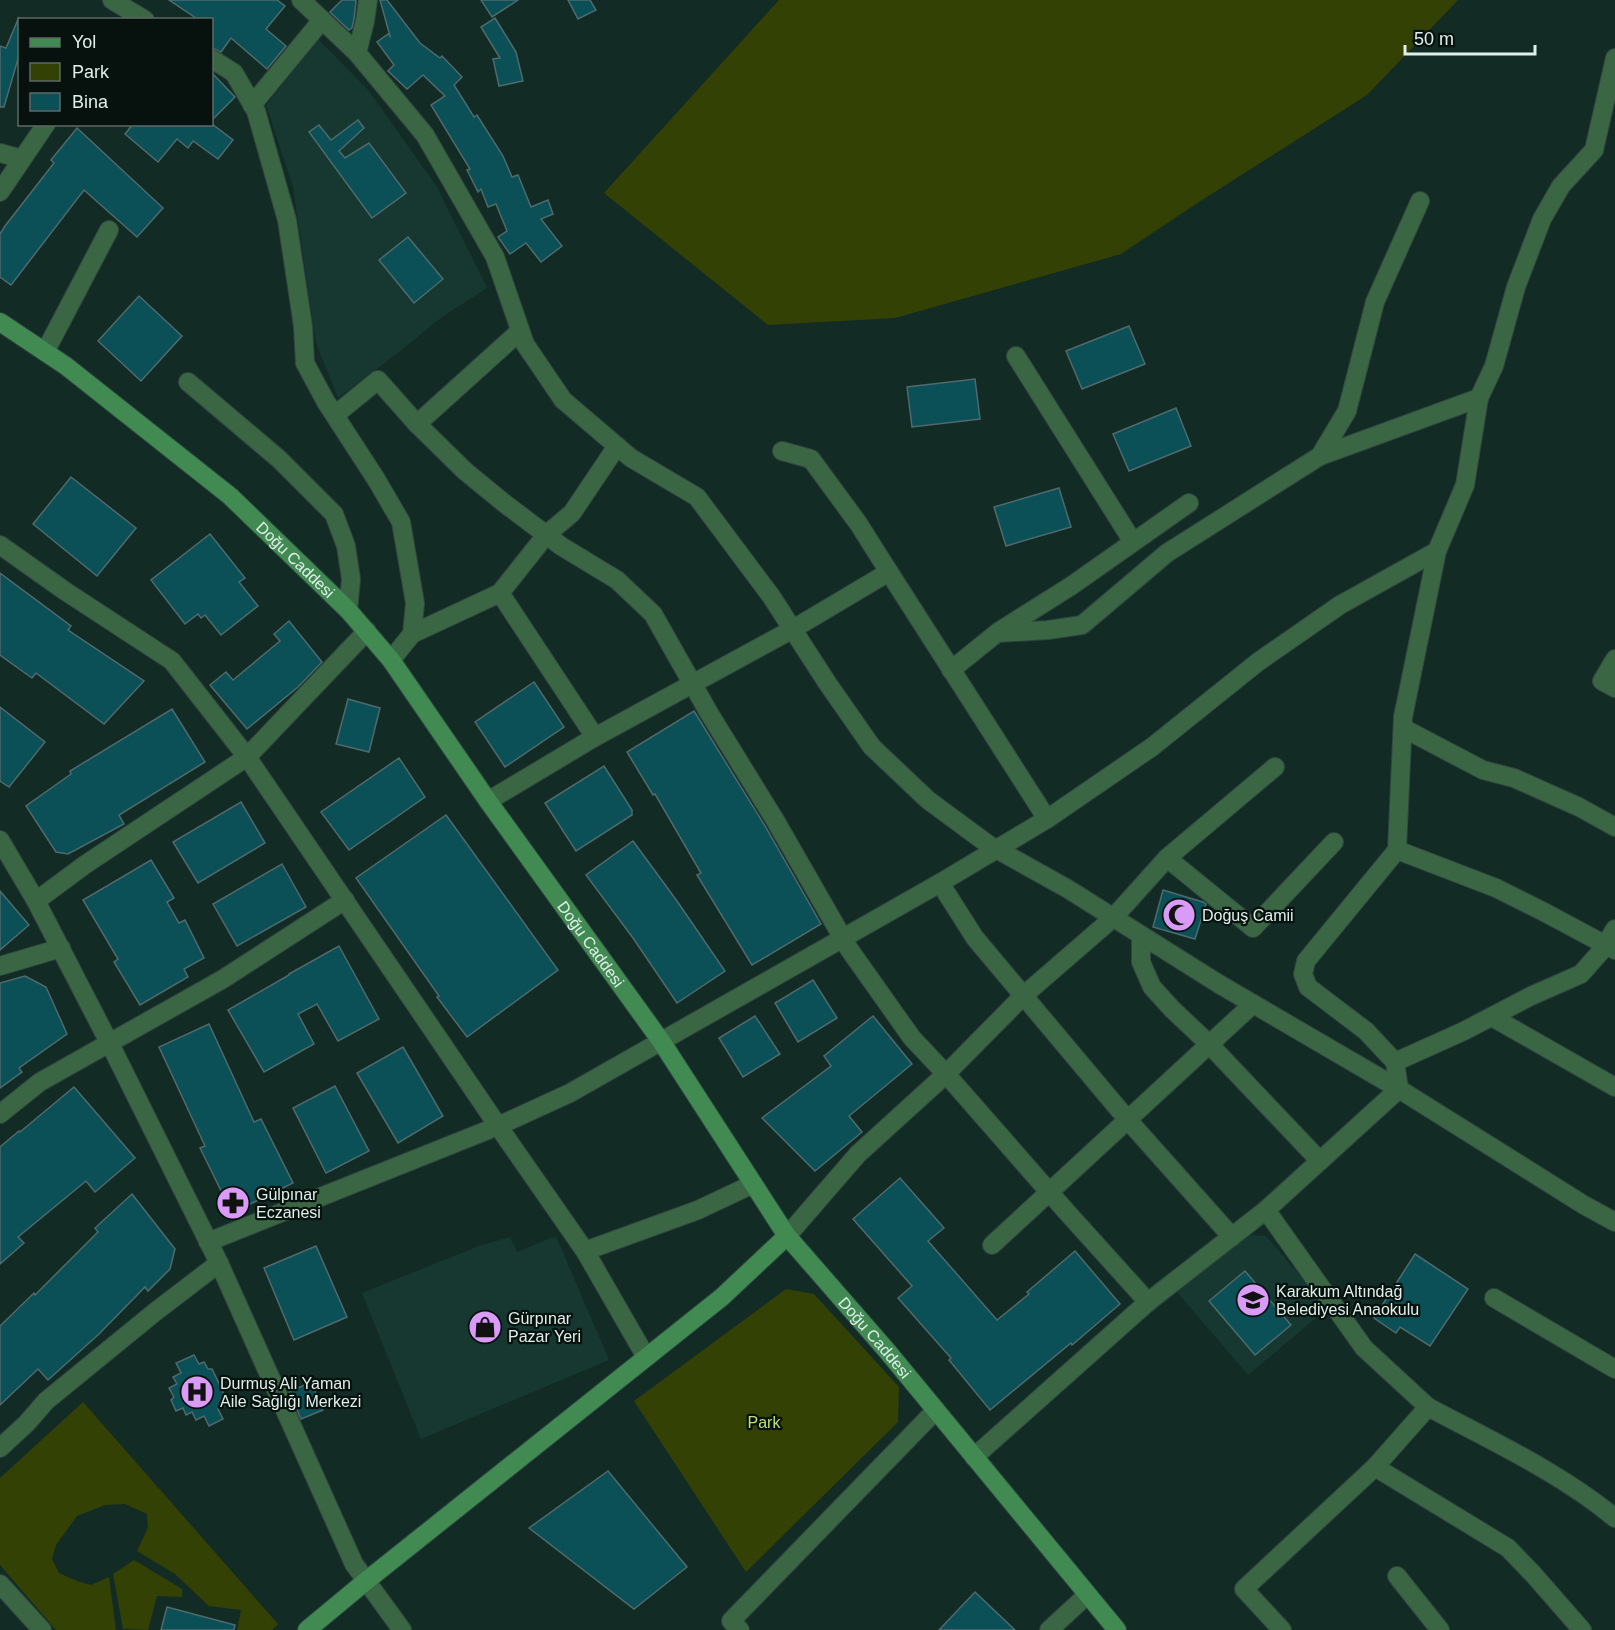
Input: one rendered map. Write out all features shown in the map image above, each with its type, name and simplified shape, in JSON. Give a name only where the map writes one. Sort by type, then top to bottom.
[{"type":"street","points":[[301,0],[357,53],[426,135],[495,257],[525,344],[563,400],[631,458],[697,497],[771,596],[872,747],[928,800],[998,849],[1068,889],[1252,1004],[1399,1089],[1615,1222]]},
{"type":"street","points":[[357,53],[368,0]]},
{"type":"street","points":[[119,6],[141,18]]},
{"type":"street","points":[[252,105],[322,20]]},
{"type":"street","points":[[213,60],[234,73],[256,111],[287,220],[303,326],[305,363],[401,522],[415,603],[412,634]]},
{"type":"street","points":[[1399,1089],[1395,1062],[1366,1031],[1308,987],[1303,974],[1306,961],[1396,850],[1406,705],[1437,551],[1465,485],[1479,398],[1494,366],[1516,287],[1542,219],[1561,186],[1594,150],[1615,60]]},
{"type":"street","points":[[0,192],[45,126]]},
{"type":"street","points":[[0,153],[22,159]]},
{"type":"street","points":[[1320,456],[1347,411],[1375,302],[1420,201]]},
{"type":"street","points":[[45,352],[109,230]]},
{"type":"street","name":"Doğu Caddesi","points":[[0,322],[66,366],[230,496],[367,631],[391,660],[488,801],[661,1041],[787,1236],[888,1352],[1117,1630]]},
{"type":"street","points":[[417,423],[520,332]]},
{"type":"street","points":[[1016,356],[1133,542]]},
{"type":"street","points":[[335,415],[378,380],[465,471],[561,546],[617,580],[653,614],[708,713],[775,820],[842,938],[912,1038],[1148,1302]]},
{"type":"street","points":[[188,382],[279,459],[334,514],[346,546],[351,579],[348,610]]},
{"type":"street","points":[[997,633],[1082,625],[1167,553],[1320,456],[1479,398]]},
{"type":"street","points":[[391,660],[412,634],[500,593],[546,535],[572,513],[617,446]]},
{"type":"street","points":[[782,451],[812,459],[858,523],[1047,819]]},
{"type":"street","points":[[951,670],[997,633],[1071,586],[1189,502]]},
{"type":"street","points":[[0,545],[171,661],[247,757],[585,1251],[646,1357]]},
{"type":"street","points":[[208,1242],[498,1126],[570,1093],[940,883],[1047,819],[1152,747],[1258,662],[1340,605],[1437,551]]},
{"type":"street","points":[[488,801],[595,737],[793,629],[889,572]]},
{"type":"street","points":[[500,593],[595,737]]},
{"type":"street","points":[[36,901],[86,864],[247,757],[367,631]]},
{"type":"street","points":[[1615,659],[1602,681],[1615,688]]},
{"type":"street","points":[[1403,728],[1483,770],[1514,778],[1579,807],[1615,828]]},
{"type":"street","points":[[307,1630],[722,1297],[787,1236],[858,1154],[946,1074],[1023,996],[1113,918],[1167,858],[1275,767]]},
{"type":"street","points":[[0,840],[61,948],[219,1263],[354,1564],[402,1630]]},
{"type":"street","points":[[1167,858],[1253,928],[1334,842]]},
{"type":"street","points":[[1396,850],[1496,888],[1610,948]]},
{"type":"street","points":[[940,883],[975,938],[1127,1119],[1232,1237]]},
{"type":"street","points":[[0,1114],[40,1082],[223,979],[345,900]]},
{"type":"street","points":[[1395,1062],[1464,1031],[1530,996],[1581,974],[1610,948],[1615,929]]},
{"type":"street","points":[[1141,936],[1141,962],[1152,987],[1320,1161]]},
{"type":"street","points":[[0,966],[61,948]]},
{"type":"street","points":[[992,1245],[1252,1004]]},
{"type":"street","points":[[1492,1017],[1615,1087]]},
{"type":"street","points":[[974,1457],[1148,1302],[1266,1210],[1399,1089]]},
{"type":"street","points":[[585,1251],[698,1210],[753,1184]]},
{"type":"street","points":[[1266,1210],[1364,1348],[1428,1407],[1528,1461],[1596,1502],[1615,1518]]},
{"type":"street","points":[[0,1448],[27,1423],[46,1401],[219,1263]]},
{"type":"street","points":[[1494,1298],[1615,1369]]},
{"type":"street","points":[[1282,1630],[1244,1589],[1375,1467],[1428,1407]]},
{"type":"street","points":[[740,1630],[731,1621],[936,1410]]},
{"type":"street","points":[[1375,1467],[1508,1548],[1582,1630]]},
{"type":"street","points":[[1396,1576],[1440,1630]]},
{"type":"street","points":[[0,1584],[42,1630]]},
{"type":"street","points":[[1049,1630],[1087,1595]]},
{"type":"shaded area","points":[[318,39],[369,91],[437,187],[487,288],[442,317],[338,398],[316,343],[293,187],[266,105]]},
{"type":"shaded area","name":"Karakum Altındağ Belediyesi Anaokulu","points":[[1249,1235],[1266,1236],[1328,1308],[1248,1375],[1177,1292]]},
{"type":"shaded area","name":"Gürpınar Pazar Yeri","points":[[556,1236],[609,1360],[421,1439],[362,1293],[479,1246],[510,1237],[517,1252]]},
{"type":"green space","points":[[779,0],[1458,0],[1367,95],[1121,254],[895,318],[768,325],[604,193]]},
{"type":"green space","name":"Park","points":[[786,1289],[814,1294],[899,1387],[898,1422],[746,1572],[634,1401]]},
{"type":"green space","points":[[83,1402],[278,1624],[272,1630],[237,1630],[241,1610],[209,1606],[175,1574],[137,1551],[148,1528],[147,1514],[125,1504],[105,1505],[77,1516],[56,1545],[52,1559],[59,1573],[77,1581],[91,1585],[109,1577],[116,1630],[56,1630],[0,1565],[0,1478]]},
{"type":"green space","points":[[134,1560],[182,1589],[182,1597],[157,1596],[148,1630],[123,1629],[113,1574]]},
{"type":"building","points":[[169,0],[277,0],[285,6],[266,29],[286,46],[267,69],[231,38],[221,52],[213,48],[213,18],[196,18]]},
{"type":"building","points":[[342,0],[356,1],[352,28],[349,30],[330,12]]},
{"type":"building","points":[[380,0],[387,0],[420,43],[440,58],[442,56],[462,77],[454,85],[474,117],[477,115],[503,156],[512,177],[518,175],[531,207],[548,200],[553,214],[541,219],[562,246],[541,262],[526,243],[510,254],[498,237],[507,231],[496,204],[488,207],[481,189],[478,192],[467,170],[470,169],[431,105],[445,96],[423,75],[407,89],[388,71],[394,65],[377,42],[388,34],[390,36]]},
{"type":"building","points":[[481,0],[518,0],[492,17]]},
{"type":"building","points":[[568,0],[590,0],[596,10],[578,19]]},
{"type":"building","points":[[495,18],[516,52],[523,81],[499,86],[493,59],[500,58],[481,27]]},
{"type":"building","points":[[18,19],[18,59],[4,107],[0,107],[0,46],[6,48]]},
{"type":"building","points":[[213,74],[235,97],[213,119]]},
{"type":"building","points":[[358,120],[364,128],[339,151],[345,158],[369,143],[406,193],[372,218],[309,132],[319,125],[331,140]]},
{"type":"building","points":[[213,125],[233,140],[218,159],[193,141],[188,148],[177,139],[158,162],[125,134],[131,126]]},
{"type":"building","points":[[77,128],[163,208],[137,237],[84,190],[11,285],[0,277],[0,234],[54,163],[51,160]]},
{"type":"building","points":[[408,237],[443,279],[414,303],[379,260]]},
{"type":"building","points":[[139,296],[182,336],[141,381],[98,341]]},
{"type":"building","points":[[1129,326],[1145,364],[1082,389],[1066,351]]},
{"type":"building","points":[[975,379],[980,419],[912,427],[907,387]]},
{"type":"building","points":[[1176,408],[1191,446],[1129,471],[1113,434]]},
{"type":"building","points":[[71,477],[136,528],[97,576],[33,524]]},
{"type":"building","points":[[1059,488],[1071,527],[1006,546],[994,507]]},
{"type":"building","points":[[210,534],[245,578],[239,582],[258,606],[221,635],[205,615],[201,618],[198,614],[185,624],[151,580]]},
{"type":"building","points":[[0,573],[71,626],[68,630],[144,681],[104,724],[36,673],[32,678],[0,655]]},
{"type":"building","points":[[289,621],[322,662],[298,687],[247,729],[210,685],[226,672],[233,680],[280,641],[274,634]]},
{"type":"building","points":[[534,682],[564,727],[505,767],[475,722]]},
{"type":"building","points":[[348,699],[380,708],[369,752],[336,744]]},
{"type":"building","points":[[0,707],[45,742],[9,787],[0,781]]},
{"type":"building","points":[[172,709],[205,762],[119,815],[124,824],[68,854],[56,852],[26,806],[71,774],[70,771]]},
{"type":"building","points":[[694,711],[765,826],[821,924],[752,965],[697,875],[701,873],[655,794],[653,795],[627,752]]},
{"type":"building","points":[[399,758],[425,797],[349,850],[321,812]]},
{"type":"building","points":[[604,766],[632,810],[632,815],[576,851],[545,803]]},
{"type":"building","points":[[241,802],[265,843],[198,883],[173,842]]},
{"type":"building","points":[[446,815],[558,970],[467,1037],[356,878]]},
{"type":"building","points":[[633,841],[725,971],[677,1003],[633,938],[586,875]]},
{"type":"building","points":[[151,860],[174,898],[167,902],[179,923],[185,920],[204,958],[184,969],[188,977],[140,1005],[114,962],[118,959],[83,900]]},
{"type":"building","points":[[282,864],[306,907],[237,946],[213,904]]},
{"type":"building","name":"Doğuş Camii","points":[[1163,890],[1206,904],[1195,939],[1153,927]]},
{"type":"building","points":[[0,891],[29,925],[0,950]]},
{"type":"building","points":[[339,946],[379,1019],[338,1041],[317,1004],[298,1014],[314,1044],[264,1072],[228,1010]]},
{"type":"building","points":[[25,976],[46,987],[67,1034],[19,1068],[22,1072],[0,1088],[0,983]]},
{"type":"building","points":[[813,980],[837,1018],[798,1042],[775,1003]]},
{"type":"building","points":[[755,1016],[780,1054],[743,1077],[719,1038]]},
{"type":"building","points":[[873,1016],[912,1064],[849,1116],[862,1132],[815,1171],[762,1118],[831,1066],[824,1056]]},
{"type":"building","points":[[209,1024],[254,1122],[261,1119],[293,1183],[232,1213],[200,1148],[205,1146],[159,1047]]},
{"type":"building","points":[[403,1047],[443,1116],[398,1143],[357,1073]]},
{"type":"building","points":[[335,1086],[369,1151],[326,1173],[293,1108]]},
{"type":"building","points":[[74,1087],[135,1158],[95,1192],[86,1181],[18,1237],[24,1243],[0,1264],[0,1147]]},
{"type":"building","points":[[900,1178],[944,1228],[928,1241],[997,1320],[1075,1251],[1120,1304],[990,1410],[949,1360],[951,1358],[898,1298],[912,1286],[853,1219]]},
{"type":"building","points":[[132,1194],[175,1249],[170,1269],[148,1291],[145,1287],[99,1334],[48,1380],[38,1369],[0,1405],[0,1326],[34,1293],[35,1295],[98,1232],[95,1228]]},
{"type":"building","points":[[316,1246],[347,1317],[294,1340],[264,1268]]},
{"type":"building","points":[[1415,1254],[1468,1289],[1430,1346],[1400,1327],[1396,1333],[1374,1318]]},
{"type":"building","points":[[1245,1271],[1291,1325],[1255,1355],[1209,1301]]},
{"type":"building","name":"Durmuş Ali Yaman Aile Sağlığı Merkezi","points":[[194,1355],[199,1364],[204,1362],[208,1369],[212,1369],[225,1396],[221,1398],[224,1406],[218,1409],[223,1419],[209,1426],[204,1416],[196,1420],[192,1412],[186,1415],[183,1408],[176,1411],[171,1400],[174,1397],[169,1388],[177,1384],[173,1377],[181,1373],[176,1363]]},
{"type":"building","points":[[311,1382],[323,1410],[301,1419],[289,1392]]},
{"type":"building","points":[[608,1471],[687,1567],[634,1609],[529,1528]]},
{"type":"building","points":[[975,1592],[1015,1630],[939,1630]]},
{"type":"building","points":[[167,1607],[235,1625],[234,1630],[161,1630]]},
{"type":"place","name":"Doğuş Camii","points":[[1179,915]]},
{"type":"place","name":"Gülpınar Eczanesi","points":[[233,1203]]},
{"type":"place","name":"Karakum Altındağ Belediyesi Anaokulu","points":[[1253,1300]]},
{"type":"place","name":"Gürpınar Pazar Yeri","points":[[485,1327]]},
{"type":"place","name":"Durmuş Ali Yaman Aile Sağlığı Merkezi","points":[[197,1392]]}]
